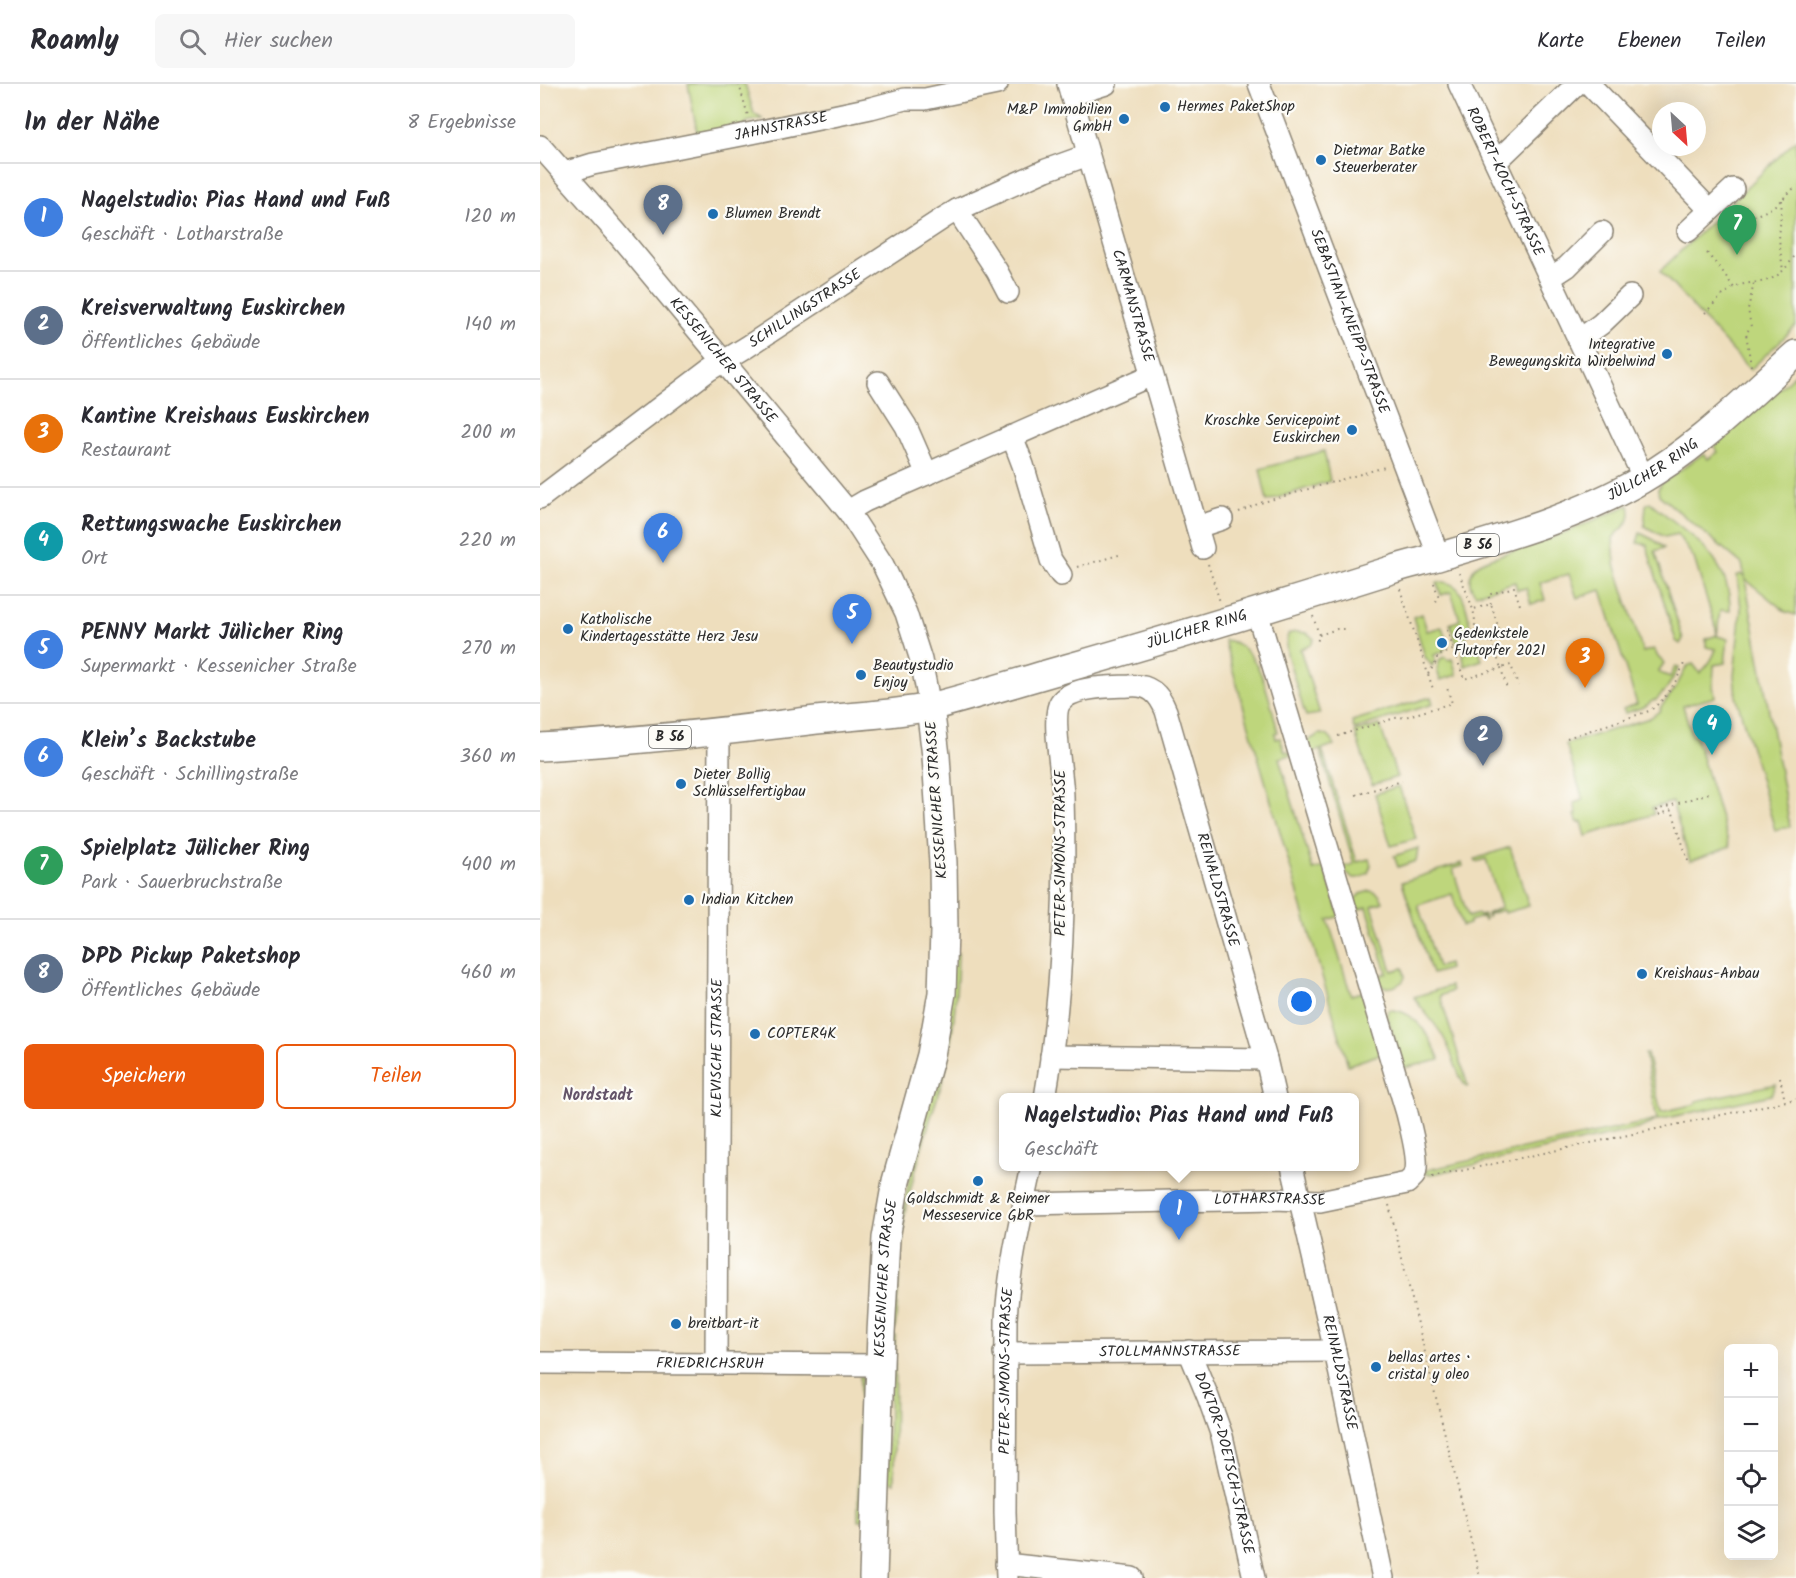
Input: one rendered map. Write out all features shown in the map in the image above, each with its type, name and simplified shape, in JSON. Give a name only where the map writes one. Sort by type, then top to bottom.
[{"type":"main road","name":"JÜLICHER RING","points":[[540,747],[719,732],[897,713],[930,707],[1257,612],[1394,568],[1524,531],[1596,503],[1644,479],[1723,421],[1796,354]]},
{"type":"main road","name":"KESSENICHER STRASSE","points":[[873,1578],[886,1238],[900,1164],[929,1066],[942,993],[943,863],[936,756],[930,707]]},
{"type":"street","name":"JAHNSTRASSE","points":[[564,172],[905,99],[925,99],[997,84]]},
{"type":"street","points":[[1069,89],[1106,84]]},
{"type":"street","name":"SEBASTIAN-KNEIPP-STRASSE","points":[[1259,84],[1403,460],[1445,555]]},
{"type":"street","name":"ROBERT-KOCH-STRASSE","points":[[1459,84],[1644,479]]},
{"type":"street","points":[[1496,162],[1577,84]]},
{"type":"street","points":[[1589,84],[1710,210]]},
{"type":"street","name":"CARMANSTRASSE","points":[[1069,89],[1203,548]]},
{"type":"street","name":"KESSENICHER STRASSE","points":[[540,146],[724,360],[848,511],[883,565],[903,606],[921,660],[930,707]]},
{"type":"street","name":"SCHILLINGSTRASSE","points":[[540,497],[709,369],[957,210],[1046,170],[1089,155]]},
{"type":"street","points":[[1688,231],[1733,189]]},
{"type":"street","points":[[957,210],[1008,292]]},
{"type":"street","points":[[1551,278],[1567,267],[1602,232]]},
{"type":"street","points":[[1580,340],[1630,296]]},
{"type":"street","points":[[848,511],[865,501],[1152,375]]},
{"type":"street","points":[[878,382],[906,426],[927,474]]},
{"type":"street","points":[[1012,436],[1051,560],[1061,575]]},
{"type":"street","points":[[1197,528],[1222,519]]},
{"type":"street","points":[[1257,612],[1407,1113],[1416,1171],[1414,1177],[1407,1183]]},
{"type":"street","name":"PETER-SIMONS-STRASSE","points":[[1046,1093],[1060,976],[1064,855],[1063,794],[1056,713],[1062,700],[1079,691],[1131,685],[1149,688]]},
{"type":"street","name":"REINALDSTRASSE","points":[[1149,688],[1159,696],[1166,711],[1274,1093]]},
{"type":"street","name":"KLEVISCHE STRASSE","points":[[716,1363],[719,732]]},
{"type":"street","points":[[1051,1056],[1266,1059]]},
{"type":"street","name":"PETER-SIMONS-STRASSE","points":[[1006,1571],[1007,1297],[1031,1171]]},
{"type":"street","name":"REINALDSTRASSE","points":[[1293,1171],[1335,1352],[1383,1578]]},
{"type":"street","name":"LOTHARSTRASSE","points":[[1024,1204],[1276,1199],[1320,1201],[1407,1183]]},
{"type":"street","name":"DOKTOR-DOETSCH-STRASSE","points":[[1189,1351],[1209,1397],[1222,1436],[1254,1578]]},
{"type":"street","name":"STOLLMANNSTRASSE","points":[[1005,1353],[1335,1352]]},
{"type":"street","name":"FRIEDRICHSRUH","points":[[540,1363],[880,1365]]},
{"type":"street","points":[[1006,1571],[1132,1578]]},
{"type":"path","points":[[739,84],[752,133]]},
{"type":"path","points":[[1710,210],[1731,217],[1750,217],[1766,212],[1796,186]]},
{"type":"path","points":[[1782,200],[1779,239],[1783,271]]},
{"type":"path","points":[[1707,253],[1734,288]]},
{"type":"path","points":[[1705,313],[1734,288],[1778,276],[1796,254]]},
{"type":"path","points":[[1754,283],[1748,309],[1751,327],[1746,333],[1750,364],[1762,383]]},
{"type":"path","points":[[1222,519],[1260,503],[1403,460]]},
{"type":"path","points":[[1061,575],[1075,568],[1122,554]]},
{"type":"path","points":[[1428,674],[1437,662],[1437,656],[1454,650],[1475,632],[1473,609],[1445,555]]},
{"type":"path","points":[[1213,578],[1221,604]]},
{"type":"path","points":[[1434,583],[1438,595],[1436,602]]},
{"type":"path","points":[[1399,587],[1433,689]]},
{"type":"path","points":[[1471,637],[1492,642],[1502,639],[1488,594],[1514,587],[1520,605]]},
{"type":"path","points":[[1473,609],[1491,604]]},
{"type":"path","points":[[1312,613],[1319,635],[1317,643]]},
{"type":"path","points":[[1319,635],[1345,629]]},
{"type":"path","points":[[1447,630],[1464,679],[1511,665],[1518,686]]},
{"type":"path","points":[[1492,642],[1508,689]]},
{"type":"path","points":[[1567,738],[1649,711],[1658,705],[1674,685],[1685,661]]},
{"type":"path","points":[[1338,736],[1452,703],[1446,685]]},
{"type":"path","points":[[1356,795],[1402,781]]},
{"type":"path","points":[[1688,861],[1672,810],[1658,815],[1657,810],[1712,792]]},
{"type":"path","points":[[1780,1077],[1785,1101]]},
{"type":"path","points":[[1407,1183],[1796,1099]]},
{"type":"path","points":[[1388,1200],[1480,1578]]},
{"type":"green space","points":[[688,84],[745,84],[754,114],[762,119],[747,122],[743,128],[698,137]]},
{"type":"green space","points":[[1796,140],[1796,326],[1750,370],[1660,271]]},
{"type":"green space","points":[[1796,373],[1796,615],[1786,612],[1745,579],[1790,827],[1775,830],[1736,696],[1734,676],[1741,608],[1737,576],[1741,574],[1745,577],[1742,564],[1659,495],[1658,489],[1662,483],[1703,454],[1708,459],[1718,452],[1714,446]]},
{"type":"green space","points":[[1324,451],[1330,481],[1267,501],[1260,469]]},
{"type":"green space","points":[[1650,502],[1704,548],[1723,575],[1728,592],[1730,611],[1720,610],[1717,636],[1728,639],[1725,663],[1714,665],[1715,697],[1683,706],[1692,736],[1695,735],[1730,847],[1690,861],[1672,802],[1652,808],[1654,814],[1586,836],[1582,822],[1578,823],[1575,815],[1577,814],[1574,803],[1583,800],[1566,744],[1650,718],[1661,710],[1660,708],[1675,689],[1687,666],[1693,664],[1700,673],[1715,653],[1716,649],[1706,647],[1706,639],[1717,635],[1694,558],[1677,534],[1665,537],[1644,526],[1646,505]]},
{"type":"green space","points":[[1629,505],[1630,517],[1613,538],[1615,564],[1643,652],[1654,649],[1664,663],[1658,672],[1670,677],[1675,667],[1679,668],[1667,688],[1655,701],[1625,713],[1623,709],[1637,704],[1601,590],[1577,598],[1569,574],[1540,583],[1545,600],[1531,604],[1526,588],[1517,590],[1515,582],[1476,594],[1471,585],[1470,576],[1483,561],[1564,533]]},
{"type":"green space","points":[[1640,533],[1664,548],[1655,551],[1683,639],[1680,644],[1676,641],[1648,545],[1637,543]]},
{"type":"green space","points":[[1444,582],[1454,586],[1460,592],[1469,617],[1468,634],[1456,642],[1450,624],[1460,620],[1451,592],[1441,595],[1437,583]]},
{"type":"green space","points":[[1422,614],[1427,631],[1442,627],[1448,646],[1443,652],[1434,655],[1435,660],[1432,666],[1425,657],[1413,617]]},
{"type":"green space","points":[[1307,633],[1314,639],[1311,645],[1300,649],[1320,714],[1306,716],[1304,711],[1287,654],[1288,634]]},
{"type":"green space","points":[[1224,640],[1237,644],[1247,652],[1262,676],[1278,732],[1275,733],[1276,739],[1280,738],[1285,752],[1289,751],[1291,755],[1279,758],[1313,870],[1324,867],[1340,916],[1328,920],[1351,995],[1362,992],[1381,1054],[1348,1065]]},
{"type":"green space","points":[[1473,648],[1479,650],[1482,660],[1465,666],[1462,653]]},
{"type":"green space","points":[[1445,657],[1448,660],[1452,659],[1457,675],[1440,680],[1437,669],[1440,659]]},
{"type":"green space","points":[[1431,697],[1433,704],[1354,729],[1352,721]]},
{"type":"green space","points":[[1380,725],[1397,777],[1372,785],[1355,732]]},
{"type":"green space","points":[[1320,734],[1329,737],[1334,745],[1322,749],[1357,862],[1369,859],[1371,865],[1368,873],[1357,878],[1351,877],[1343,867],[1354,864],[1320,750],[1308,753],[1309,740]]},
{"type":"green space","points":[[1399,786],[1416,839],[1391,846],[1375,794]]},
{"type":"green space","points":[[1510,847],[1529,906],[1504,913],[1503,910],[1489,914],[1488,918],[1487,914],[1501,907],[1486,859],[1476,862],[1475,859]]},
{"type":"green space","points":[[1418,848],[1416,861],[1398,867],[1394,856]]},
{"type":"green space","points":[[1462,863],[1463,866],[1453,869],[1468,917],[1478,914],[1479,916],[1484,915],[1485,919],[1482,917],[1462,926],[1452,894],[1418,905],[1438,967],[1448,964],[1449,969],[1432,974],[1402,882]]},
{"type":"green space","points":[[1370,891],[1378,894],[1383,902],[1372,906],[1392,971],[1403,968],[1405,977],[1403,981],[1391,987],[1379,984],[1376,977],[1387,973],[1367,907],[1356,910],[1355,899],[1360,894]]},
{"type":"green space","points":[[951,953],[958,953],[951,1043],[904,1218],[895,1329],[891,1329],[892,1270]]},
{"type":"green space","points":[[1450,986],[1452,991],[1440,996],[1468,1086],[1466,1087],[1442,1034],[1414,997]]},
{"type":"green space","points":[[1388,1010],[1398,1011],[1414,1019],[1427,1034],[1440,1060],[1403,1068],[1387,1015]]},
{"type":"green space","points":[[1645,1054],[1647,1054],[1661,1112],[1696,1104],[1696,1101],[1776,1084],[1771,1095],[1658,1120],[1638,1129],[1433,1174],[1422,1171],[1657,1120]]},
{"type":"green space","points":[[891,1336],[895,1336],[894,1483],[887,1481]]},
{"type":"green space","points":[[860,1375],[867,1383],[864,1520],[858,1520]]},
{"type":"place","name":"Hermes PaketShop","points":[[1165,107]]},
{"type":"place","name":"M&P Immobilien GmbH","points":[[1124,119]]},
{"type":"place","name":"Dietmar Batke Steuerberater","points":[[1321,160]]},
{"type":"place","name":"Blumen Brendt","points":[[713,214]]},
{"type":"place","name":"DPD Pickup Paketshop","points":[[663,235]]},
{"type":"place","name":"Spielplatz Jülicher Ring","points":[[1737,255]]},
{"type":"place","name":"Integrative Bewegungskita Wirbelwind","points":[[1667,354]]},
{"type":"place","name":"Kroschke Servicepoint Euskirchen","points":[[1352,430]]},
{"type":"place","name":"Klein’s Backstube","points":[[663,563]]},
{"type":"place","name":"Katholische Kindertagesstätte Herz Jesu","points":[[568,629]]},
{"type":"place","name":"Gedenkstele Flutopfer 2021","points":[[1442,643]]},
{"type":"place","name":"PENNY Markt Jülicher Ring","points":[[852,644]]},
{"type":"place","name":"Beautystudio Enjoy","points":[[861,675]]},
{"type":"place","name":"Kantine Kreishaus Euskirchen","points":[[1585,688]]},
{"type":"place","name":"Rettungswache Euskirchen","points":[[1712,755]]},
{"type":"place","name":"Kreisverwaltung Euskirchen","points":[[1483,766]]},
{"type":"place","name":"Dieter Bollig Schlüsselfertigbau","points":[[681,784]]},
{"type":"place","name":"Indian Kitchen","points":[[689,900]]},
{"type":"place","name":"Kreishaus-Anbau","points":[[1642,974]]},
{"type":"place","name":"COPTER4K","points":[[755,1034]]},
{"type":"place","name":"Goldschmidt & Reimer Messeservice GbR","points":[[978,1181]]},
{"type":"place","name":"Nagelstudio: Pias Hand und Fuß","points":[[1179,1240]]},
{"type":"place","name":"breitbart-it","points":[[676,1324]]},
{"type":"place","name":"bellas artes • cristal y oleo","points":[[1376,1367]]},
{"type":"district","name":"Nordstadt","points":[[598,1095]]}]
